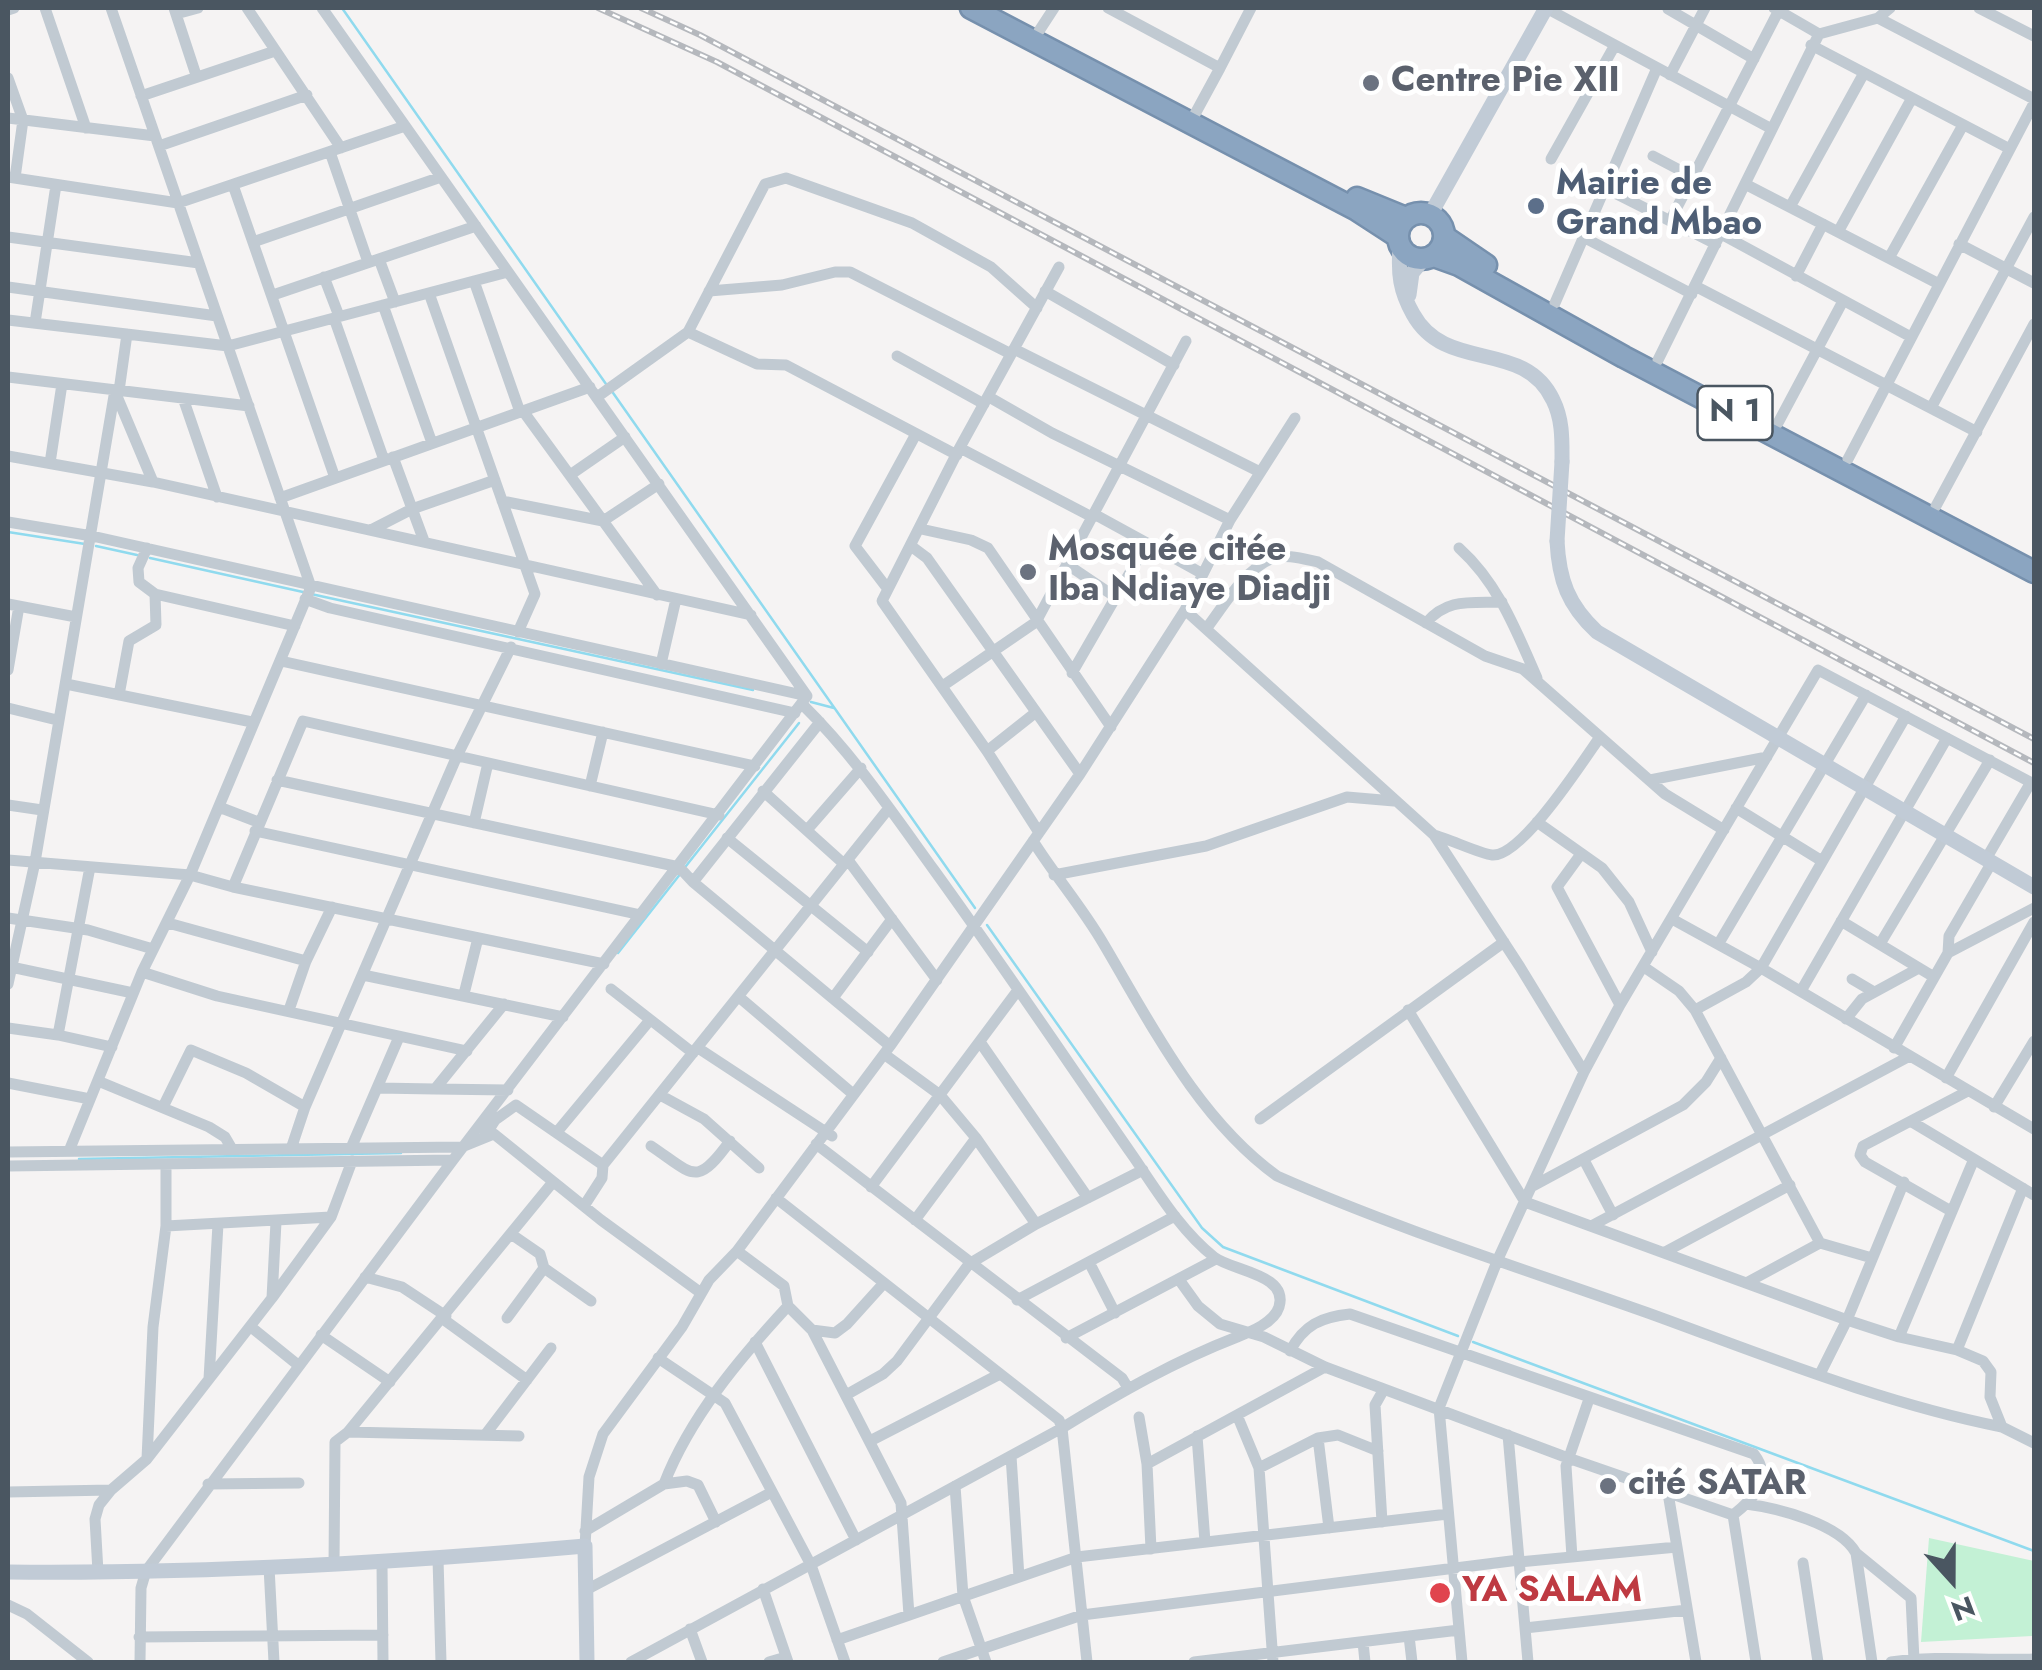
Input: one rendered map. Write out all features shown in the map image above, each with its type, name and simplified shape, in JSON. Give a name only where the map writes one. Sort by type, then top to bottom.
[{"type":"highway","name":"N 1","points":[[972,8],[1401,234]]},
{"type":"highway","name":"N 1","points":[[994,8],[1364,202],[1401,234],[1410,257],[1458,266],[2034,572]]},
{"type":"highway","points":[[1401,234],[1418,213],[1430,214]]},
{"type":"highway","name":"N 1","points":[[1430,214],[1442,226],[1444,237],[1466,254],[2034,558]]},
{"type":"highway","points":[[1428,258],[1442,248],[1444,237]]},
{"type":"street","points":[[45,8],[86,128]]},
{"type":"street","points":[[67,1157],[133,993],[190,875],[308,593],[286,513],[110,8]]},
{"type":"street","points":[[196,75],[175,11],[198,8]]},
{"type":"street","points":[[246,8],[307,95],[335,150],[350,209],[389,303],[432,443]]},
{"type":"street","points":[[322,8],[508,272],[600,391],[626,437],[752,615],[801,705],[860,768],[975,926],[1175,1216],[1216,1259],[1269,1281],[1278,1290],[1280,1305],[1275,1315],[1250,1332],[1194,1353],[1128,1388],[1062,1428],[635,1661]]},
{"type":"street","points":[[1040,31],[1054,8]]},
{"type":"street","points":[[1108,8],[1220,68]]},
{"type":"street","points":[[1194,114],[1251,8]]},
{"type":"street","points":[[1430,214],[1546,8],[1770,128]]},
{"type":"street","points":[[1670,75],[1706,8]]},
{"type":"street","points":[[1658,360],[1815,39],[1878,18],[1890,8]]},
{"type":"street","points":[[1979,8],[2034,36]]},
{"type":"street","points":[[1670,221],[1776,9],[1864,73],[2010,150]]},
{"type":"street","points":[[1668,10],[1754,59]]},
{"type":"street","points":[[1848,459],[2034,101],[1878,18]]},
{"type":"street","points":[[1550,159],[1614,45]]},
{"type":"street","points":[[141,96],[276,51]]},
{"type":"street","points":[[1555,303],[1657,68]]},
{"type":"street","points":[[1790,207],[1864,73]]},
{"type":"street","points":[[8,78],[23,120],[11,178],[178,204],[405,126]]},
{"type":"street","points":[[8,118],[157,141],[307,95]]},
{"type":"street","points":[[1838,232],[1912,98]]},
{"type":"street","points":[[1889,258],[1963,125]]},
{"type":"street","points":[[1653,156],[1693,177]]},
{"type":"street","points":[[254,242],[441,177]]},
{"type":"street","points":[[280,498],[521,411],[600,391],[688,332],[765,184],[786,178],[912,223],[992,267],[1037,308]]},
{"type":"street","points":[[1745,184],[1939,284]]},
{"type":"street","points":[[34,324],[56,185]]},
{"type":"street","points":[[234,185],[335,478]]},
{"type":"street","points":[[1605,188],[1796,276],[1911,338]]},
{"type":"street","points":[[1930,408],[2034,216]]},
{"type":"street","points":[[1796,276],[1824,224]]},
{"type":"street","points":[[273,295],[476,226]]},
{"type":"street","points":[[1401,234],[1400,286],[1421,329],[1454,350],[1515,364],[1542,383],[1552,398],[1560,417],[1558,542],[1562,584],[1572,604],[1597,632],[2034,887]]},
{"type":"street","points":[[8,237],[199,263]]},
{"type":"street","points":[[1583,238],[1818,350],[1977,432]]},
{"type":"street","points":[[1959,244],[2034,283]]},
{"type":"street","points":[[1410,309],[1408,282],[1428,258]]},
{"type":"street","points":[[1059,267],[882,601],[987,750],[1054,875],[1102,942],[1156,1035],[1208,1106],[1259,1163],[1296,1184],[1498,1260],[1935,1414],[2002,1426],[2034,1444]]},
{"type":"street","points":[[8,320],[228,346],[508,272]]},
{"type":"street","points":[[709,291],[782,285],[850,272],[1260,472]]},
{"type":"street","points":[[324,277],[389,459],[424,541]]},
{"type":"street","points":[[474,281],[521,411],[657,596]]},
{"type":"street","points":[[8,287],[217,316]]},
{"type":"street","points":[[1045,291],[1174,365]]},
{"type":"street","points":[[429,293],[535,594],[518,632]]},
{"type":"street","points":[[1778,423],[1843,301]]},
{"type":"street","points":[[1936,506],[2034,324]]},
{"type":"street","points":[[688,332],[757,364],[786,365],[916,434],[1093,515],[1203,574]]},
{"type":"street","points":[[128,334],[35,862],[9,977],[66,981],[133,993]]},
{"type":"street","points":[[944,686],[1036,622],[1186,340]]},
{"type":"street","points":[[897,356],[1230,520]]},
{"type":"street","points":[[8,377],[248,406]]},
{"type":"street","points":[[50,463],[62,384]]},
{"type":"street","points":[[117,390],[154,482]]},
{"type":"street","points":[[183,398],[217,497]]},
{"type":"street","points":[[587,1662],[589,1477],[603,1434],[682,1328],[701,1293],[816,1144],[828,1134],[1080,774],[1185,610],[1230,520],[1295,418]]},
{"type":"street","points":[[887,588],[855,546],[916,434]]},
{"type":"street","points":[[570,475],[626,437]]},
{"type":"street","points":[[8,456],[154,482],[752,615]]},
{"type":"street","points":[[371,530],[412,509],[495,480]]},
{"type":"street","points":[[502,501],[604,521],[659,484]]},
{"type":"street","points":[[8,522],[147,548],[308,593],[518,632],[661,664],[801,705]]},
{"type":"street","points":[[921,529],[969,539],[988,548],[1111,727]]},
{"type":"street","points":[[1072,673],[1146,543]]},
{"type":"street","points":[[911,546],[927,558],[1080,774]]},
{"type":"street","points":[[147,548],[138,568],[139,582],[156,594],[295,626]]},
{"type":"street","points":[[1460,548],[1482,568],[1502,602],[1538,682]]},
{"type":"street","points":[[1206,628],[1248,576],[1272,558],[1289,556],[1318,562],[1485,656],[1523,669],[1665,794],[1724,830]]},
{"type":"street","points":[[1068,565],[1114,596]]},
{"type":"street","points":[[308,593],[330,608],[801,705]]},
{"type":"street","points":[[119,695],[129,642],[156,626],[156,594]]},
{"type":"street","points":[[661,664],[676,599]]},
{"type":"street","points":[[1426,623],[1438,608],[1502,602]]},
{"type":"street","points":[[8,670],[14,605],[76,617]]},
{"type":"street","points":[[1185,610],[1434,835],[1584,1072]]},
{"type":"street","points":[[291,1150],[387,918],[511,647]]},
{"type":"street","points":[[281,661],[755,766]]},
{"type":"street","points":[[1462,1662],[1439,1408],[1498,1260],[1584,1072],[1818,670],[2032,783],[1949,936],[1948,953],[1894,1048]]},
{"type":"street","points":[[66,684],[252,722]]},
{"type":"street","points":[[1719,943],[1866,695]]},
{"type":"street","points":[[686,873],[719,815],[801,705]]},
{"type":"street","points":[[8,708],[57,720]]},
{"type":"street","points":[[987,750],[1035,713]]},
{"type":"street","points":[[1695,1010],[1746,982],[1762,968],[1906,716]]},
{"type":"street","points":[[233,887],[303,721],[719,815]]},
{"type":"street","points":[[140,1662],[141,1588],[146,1571],[208,1484],[642,915],[727,838],[820,722]]},
{"type":"street","points":[[590,786],[603,732]]},
{"type":"street","points":[[1434,835],[1492,855],[1507,852],[1537,822],[1600,737]]},
{"type":"street","points":[[1801,992],[1948,738]]},
{"type":"street","points":[[1650,780],[1767,757]]},
{"type":"street","points":[[1880,944],[1990,760]]},
{"type":"street","points":[[474,823],[488,763]]},
{"type":"street","points":[[807,830],[860,768]]},
{"type":"street","points":[[277,780],[686,873],[834,998],[940,1095],[976,1138],[1036,1224]]},
{"type":"street","points":[[1054,875],[1206,846],[1354,796],[1372,781]]},
{"type":"street","points":[[763,791],[846,862],[937,980]]},
{"type":"street","points":[[1354,796],[1394,801]]},
{"type":"street","points":[[8,805],[42,810]]},
{"type":"street","points":[[219,807],[257,826],[411,865],[642,915]]},
{"type":"street","points":[[584,1206],[602,1178],[603,1166],[889,808]]},
{"type":"street","points":[[1736,808],[1822,860]]},
{"type":"street","points":[[1537,822],[1602,868],[1629,902],[1652,952]]},
{"type":"street","points":[[727,838],[868,952]]},
{"type":"street","points":[[1581,854],[1557,887],[1620,1005]]},
{"type":"street","points":[[8,860],[190,875],[604,964]]},
{"type":"street","points":[[58,1034],[90,867]]},
{"type":"street","points":[[289,1010],[306,961],[332,907]]},
{"type":"street","points":[[1948,953],[2034,908]]},
{"type":"street","points":[[8,918],[80,929],[153,949]]},
{"type":"street","points":[[834,998],[892,919]]},
{"type":"street","points":[[1672,919],[2034,1130]]},
{"type":"street","points":[[1841,922],[1934,977]]},
{"type":"street","points":[[168,923],[306,961]]},
{"type":"street","points":[[1946,1078],[2033,928]]},
{"type":"street","points":[[464,994],[478,938]]},
{"type":"street","points":[[1260,1119],[1504,942]]},
{"type":"street","points":[[1644,967],[1695,1010],[1820,1243]]},
{"type":"street","points":[[1846,1019],[1854,1006],[1874,992],[1919,968]]},
{"type":"street","points":[[142,972],[217,996],[467,1051]]},
{"type":"street","points":[[363,975],[563,1017]]},
{"type":"street","points":[[1852,979],[1874,992]]},
{"type":"street","points":[[611,989],[695,1051],[828,1134]]},
{"type":"street","points":[[871,1187],[1018,990]]},
{"type":"street","points":[[738,997],[853,1094]]},
{"type":"street","points":[[435,1088],[504,1004]]},
{"type":"street","points":[[1408,1010],[1525,1202],[1847,1320],[1957,1350],[1983,1361],[1991,1372],[1990,1398],[2002,1426]]},
{"type":"street","points":[[557,1132],[650,1020]]},
{"type":"street","points":[[8,1028],[58,1034],[112,1047]]},
{"type":"street","points":[[98,1572],[95,1518],[99,1505],[147,1458],[331,1217],[399,1037]]},
{"type":"street","points":[[1994,1107],[2030,1061],[2034,1041]]},
{"type":"street","points":[[980,1042],[1088,1198]]},
{"type":"street","points":[[162,1107],[191,1050],[246,1073],[306,1107]]},
{"type":"street","points":[[1592,1226],[1908,1057]]},
{"type":"street","points":[[1532,1186],[1683,1105],[1706,1082],[1722,1058]]},
{"type":"street","points":[[98,1080],[218,1132],[232,1149]]},
{"type":"street","points":[[8,1083],[90,1099]]},
{"type":"street","points":[[378,1088],[508,1090]]},
{"type":"street","points":[[1952,1211],[1864,1162],[1860,1154],[1863,1146],[1968,1090]]},
{"type":"street","points":[[660,1095],[704,1119],[759,1168]]},
{"type":"street","points":[[485,1136],[495,1120],[516,1105],[603,1166]]},
{"type":"street","points":[[1912,1122],[2031,1193],[1957,1350]]},
{"type":"street","points":[[8,1152],[88,1159],[352,1154],[462,1147],[494,1134],[701,1293]]},
{"type":"street","points":[[916,1220],[976,1138]]},
{"type":"street","points":[[651,1146],[691,1173],[701,1173],[711,1167],[730,1141]]},
{"type":"street","points":[[816,1144],[1122,1378],[1128,1388]]},
{"type":"street","points":[[121,1158],[166,1165],[232,1149],[452,1160]]},
{"type":"street","points":[[8,1166],[67,1157]]},
{"type":"street","points":[[1899,1337],[1974,1159]]},
{"type":"street","points":[[1584,1160],[1613,1214]]},
{"type":"street","points":[[147,1458],[153,1327],[166,1226],[166,1165]]},
{"type":"street","points":[[846,1394],[897,1361],[968,1264],[1036,1224],[1143,1170]]},
{"type":"street","points":[[334,1565],[335,1442],[390,1382],[553,1182]]},
{"type":"street","points":[[1820,1374],[1847,1320],[1904,1182]]},
{"type":"street","points":[[1665,1252],[1790,1184]]},
{"type":"street","points":[[776,1198],[1058,1420],[1062,1428],[1087,1662]]},
{"type":"street","points":[[1017,1300],[1175,1216]]},
{"type":"street","points":[[166,1226],[331,1217]]},
{"type":"street","points":[[272,1298],[276,1222]]},
{"type":"street","points":[[209,1380],[218,1224]]},
{"type":"street","points":[[511,1234],[540,1254],[544,1268],[590,1301]]},
{"type":"street","points":[[1748,1282],[1820,1243],[1872,1258]]},
{"type":"street","points":[[737,1251],[784,1286],[788,1306],[812,1330],[901,1503],[909,1615]]},
{"type":"street","points":[[1066,1338],[1216,1259]]},
{"type":"street","points":[[1089,1262],[1115,1313]]},
{"type":"street","points":[[507,1318],[544,1268]]},
{"type":"street","points":[[365,1277],[402,1287],[527,1380]]},
{"type":"street","points":[[1180,1280],[1198,1306],[1220,1324],[1250,1332],[1325,1367],[1568,1458],[1733,1515]]},
{"type":"street","points":[[812,1330],[835,1332],[884,1283]]},
{"type":"street","points":[[664,1484],[678,1447],[755,1342],[788,1306]]},
{"type":"street","points":[[1290,1351],[1300,1334],[1319,1320],[1350,1314],[1589,1400],[1740,1447],[1754,1454],[1762,1468],[1761,1481],[1759,1490],[1733,1515]]},
{"type":"street","points":[[250,1327],[298,1365]]},
{"type":"street","points":[[321,1335],[390,1382]]},
{"type":"street","points":[[755,1342],[856,1540]]},
{"type":"street","points":[[485,1435],[551,1348]]},
{"type":"street","points":[[658,1358],[728,1408],[810,1566],[845,1662]]},
{"type":"street","points":[[1146,1464],[1325,1367]]},
{"type":"street","points":[[870,1442],[1000,1374]]},
{"type":"street","points":[[1382,1522],[1375,1405],[1384,1389]]},
{"type":"street","points":[[1572,1557],[1566,1466],[1589,1400]]},
{"type":"street","points":[[1237,1415],[1259,1468],[1272,1658]]},
{"type":"street","points":[[1139,1417],[1151,1549]]},
{"type":"street","points":[[348,1432],[518,1436]]},
{"type":"street","points":[[1259,1468],[1318,1438],[1338,1435],[1378,1451]]},
{"type":"street","points":[[1508,1435],[1528,1662]]},
{"type":"street","points":[[1198,1436],[1205,1542]]},
{"type":"street","points":[[1318,1438],[1329,1528]]},
{"type":"street","points":[[1010,1456],[1019,1577]]},
{"type":"street","points":[[8,1572],[382,1564],[586,1539],[664,1484],[687,1480],[698,1485],[716,1522]]},
{"type":"street","points":[[208,1484],[299,1483]]},
{"type":"street","points":[[954,1486],[963,1596],[984,1656]]},
{"type":"street","points":[[8,1492],[111,1490]]},
{"type":"street","points":[[586,1590],[770,1493]]},
{"type":"street","points":[[1668,1493],[1696,1662]]},
{"type":"street","points":[[1746,1504],[1819,1524],[1848,1541],[1856,1553],[1911,1598],[1914,1660]]},
{"type":"street","points":[[838,1640],[1076,1557],[1448,1514]]},
{"type":"street","points":[[1733,1515],[1756,1662]]},
{"type":"street","points":[[943,1662],[984,1656],[1082,1615],[1453,1568],[1677,1547]]},
{"type":"street","points":[[1856,1553],[1872,1662]]},
{"type":"street","points":[[438,1559],[441,1662]]},
{"type":"street","points":[[1803,1563],[1818,1662]]},
{"type":"street","points":[[382,1564],[383,1662]]},
{"type":"street","points":[[269,1567],[274,1662]]},
{"type":"street","points":[[764,1589],[787,1660],[769,1662]]},
{"type":"street","points":[[8,1604],[88,1662]]},
{"type":"street","points":[[1525,1628],[1688,1610]]},
{"type":"street","points":[[690,1628],[702,1662]]},
{"type":"street","points":[[1194,1662],[1272,1658],[1317,1648],[1459,1630]]},
{"type":"street","points":[[139,1636],[382,1634]]},
{"type":"street","points":[[1408,1636],[1412,1662]]},
{"type":"street","points":[[1363,1642],[1366,1662]]},
{"type":"street","points":[[1317,1648],[1319,1662]]},
{"type":"street","points":[[1891,1662],[2034,1659]]},
{"type":"green space","points":[[1929,1538],[2034,1561],[2032,1636],[1921,1642]]},
{"type":"waterway","points":[[342,8],[606,384]]},
{"type":"waterway","points":[[611,390],[975,908]]},
{"type":"waterway","points":[[8,532],[85,544]]},
{"type":"waterway","points":[[96,546],[137,555]]},
{"type":"waterway","points":[[150,558],[303,592]]},
{"type":"waterway","points":[[311,594],[753,690]]},
{"type":"waterway","points":[[811,702],[834,708]]},
{"type":"waterway","points":[[686,866],[799,723]]},
{"type":"waterway","points":[[618,953],[681,873]]},
{"type":"waterway","points":[[987,925],[1202,1228],[1223,1247],[1458,1336]]},
{"type":"waterway","points":[[79,1159],[401,1153]]},
{"type":"waterway","points":[[1473,1342],[2034,1551]]},
{"type":"railway","points":[[598,8],[717,62],[2034,763]]},
{"type":"railway","points":[[641,8],[700,35],[2034,739]]},
{"type":"place","name":"Centre Pie XII","points":[[1371,83]]},
{"type":"place","name":"Mairie de Grand Mbao","points":[[1536,206]]},
{"type":"place","name":"Mosquée citée Iba Ndiaye Diadji","points":[[1028,572]]},
{"type":"place","name":"cité SATAR","points":[[1608,1486]]},
{"type":"place","name":"YA SALAM","points":[[1440,1593]]}]
